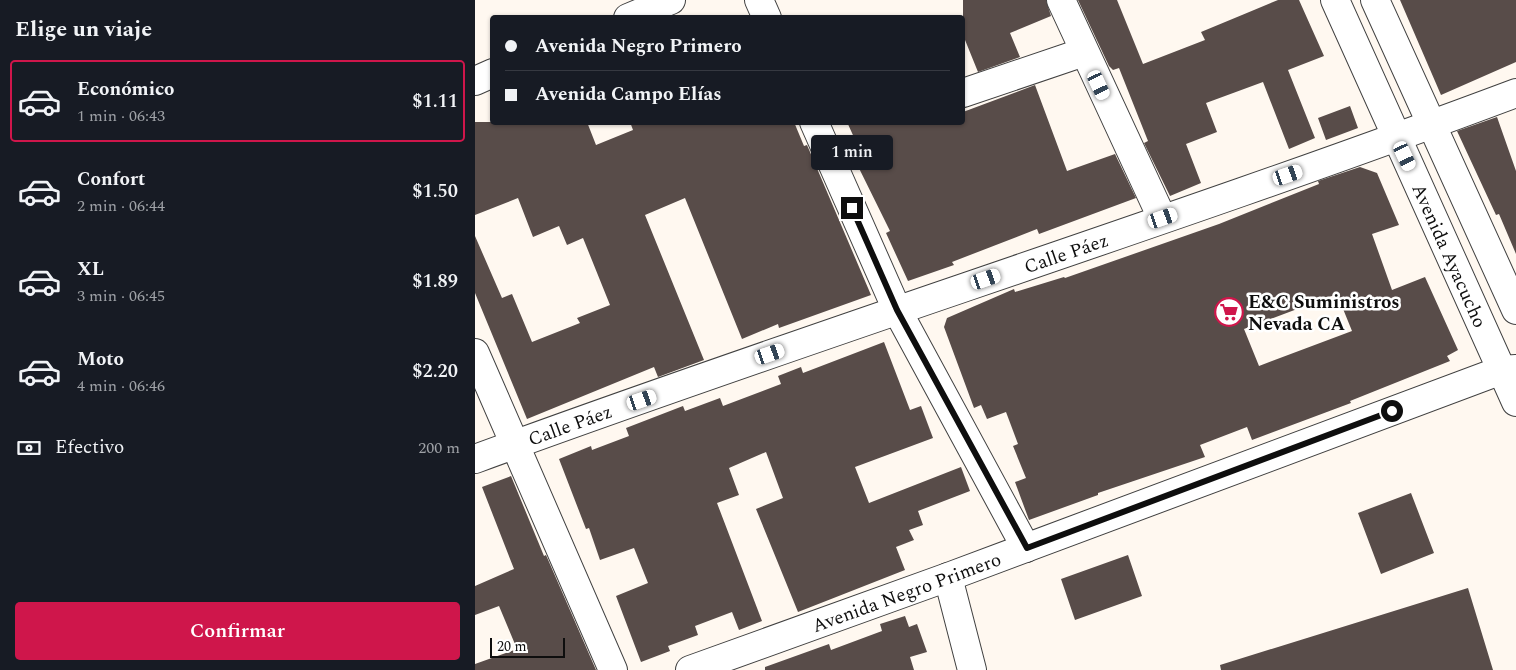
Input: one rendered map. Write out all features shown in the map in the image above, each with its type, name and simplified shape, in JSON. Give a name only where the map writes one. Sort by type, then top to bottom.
[{"type":"street","points":[[635,15],[671,0]]},
{"type":"street","points":[[759,0],[766,15]]},
{"type":"street","points":[[1061,0],[1163,218]]},
{"type":"street","name":"Avenida Ayacucho","points":[[1335,0],[1396,139],[1509,370],[1516,402]]},
{"type":"street","name":"Avenida Ayacucho","points":[[1375,0],[1516,310]]},
{"type":"street","points":[[965,93],[1084,52]]},
{"type":"street","points":[[475,81],[490,75]]},
{"type":"street","name":"Calle Páez","points":[[475,459],[897,310],[1396,139],[1516,93]]},
{"type":"street","points":[[815,125],[897,310],[1027,548]]},
{"type":"street","points":[[475,353],[613,670]]},
{"type":"street","name":"Avenida Negro Primero","points":[[690,670],[1509,370]]},
{"type":"street","points":[[948,577],[972,670]]},
{"type":"building","points":[[963,0],[1046,0],[1051,16],[1010,33],[1020,57],[978,72],[965,40],[965,15],[963,15]]},
{"type":"building","points":[[1078,0],[1117,0],[1143,64],[1205,40],[1201,32],[1278,0],[1299,0],[1324,56],[1288,70],[1315,138],[1289,149],[1263,82],[1206,103],[1217,132],[1186,144],[1201,183],[1170,196],[1144,143],[1148,141],[1119,68],[1113,70],[1109,66]]},
{"type":"building","points":[[1400,0],[1516,0],[1516,62],[1441,95]]},
{"type":"building","points":[[1035,85],[1067,171],[1115,154],[1136,198],[1039,234],[1037,229],[952,262],[954,265],[908,281],[886,233],[890,231],[849,148],[857,144],[848,125],[965,125],[965,111]]},
{"type":"building","points":[[1350,106],[1358,128],[1326,140],[1318,118]]},
{"type":"building","points":[[1497,117],[1516,171],[1516,254],[1499,214],[1496,215],[1457,131]]},
{"type":"building","points":[[475,122],[490,122],[490,125],[588,125],[596,145],[633,130],[631,125],[795,125],[804,146],[807,145],[871,295],[779,328],[778,324],[742,339],[685,198],[645,215],[704,360],[658,377],[654,367],[527,419],[475,293],[475,236],[502,298],[512,294],[532,342],[580,323],[577,318],[610,305],[583,238],[567,245],[559,226],[533,237],[518,198],[475,215]]},
{"type":"building","points":[[1360,167],[1377,173],[1399,225],[1372,234],[1392,290],[1425,277],[1458,350],[1447,356],[1450,361],[1350,401],[1351,403],[1252,440],[1247,427],[1200,445],[1205,457],[1098,493],[1098,495],[1029,520],[1015,482],[1026,478],[1013,446],[1018,444],[1006,412],[987,419],[981,405],[974,408],[944,327],[947,318],[1014,289],[1015,292],[1065,278],[1219,224],[1319,184],[1318,181]],"holes":[[[1337,294],[1352,331],[1259,366],[1244,329]]]},
{"type":"building","points":[[884,342],[910,410],[921,406],[933,438],[855,467],[869,503],[961,467],[970,491],[918,511],[923,525],[909,530],[914,540],[896,547],[905,570],[798,612],[756,509],[783,498],[766,452],[729,468],[739,495],[717,503],[762,621],[739,630],[732,612],[695,626],[698,635],[668,646],[670,651],[641,662],[616,596],[648,583],[634,548],[600,560],[589,528],[586,529],[559,459],[591,446],[592,450],[629,436],[626,428],[683,406],[685,411],[720,398],[723,406],[781,384],[778,376],[801,367],[803,373]]},
{"type":"building","points":[[511,476],[544,556],[546,555],[596,670],[475,670],[475,664],[517,649],[499,606],[475,615],[475,586],[514,569],[482,487]]},
{"type":"building","points":[[1411,493],[1434,553],[1381,574],[1358,513]]},
{"type":"building","points":[[1128,555],[1142,596],[1075,620],[1061,579]]},
{"type":"building","points":[[1468,588],[1493,670],[1221,670],[1220,665]]},
{"type":"building","points":[[905,616],[909,627],[917,624],[927,652],[910,657],[914,670],[765,670],[765,667],[829,644],[831,650],[882,631],[880,624]]},
{"type":"place","name":"E&C Suministros Nevada CA","points":[[1229,312]]},
{"type":"route","points":[[852,208],[897,310],[1027,548],[1392,411]]}]
